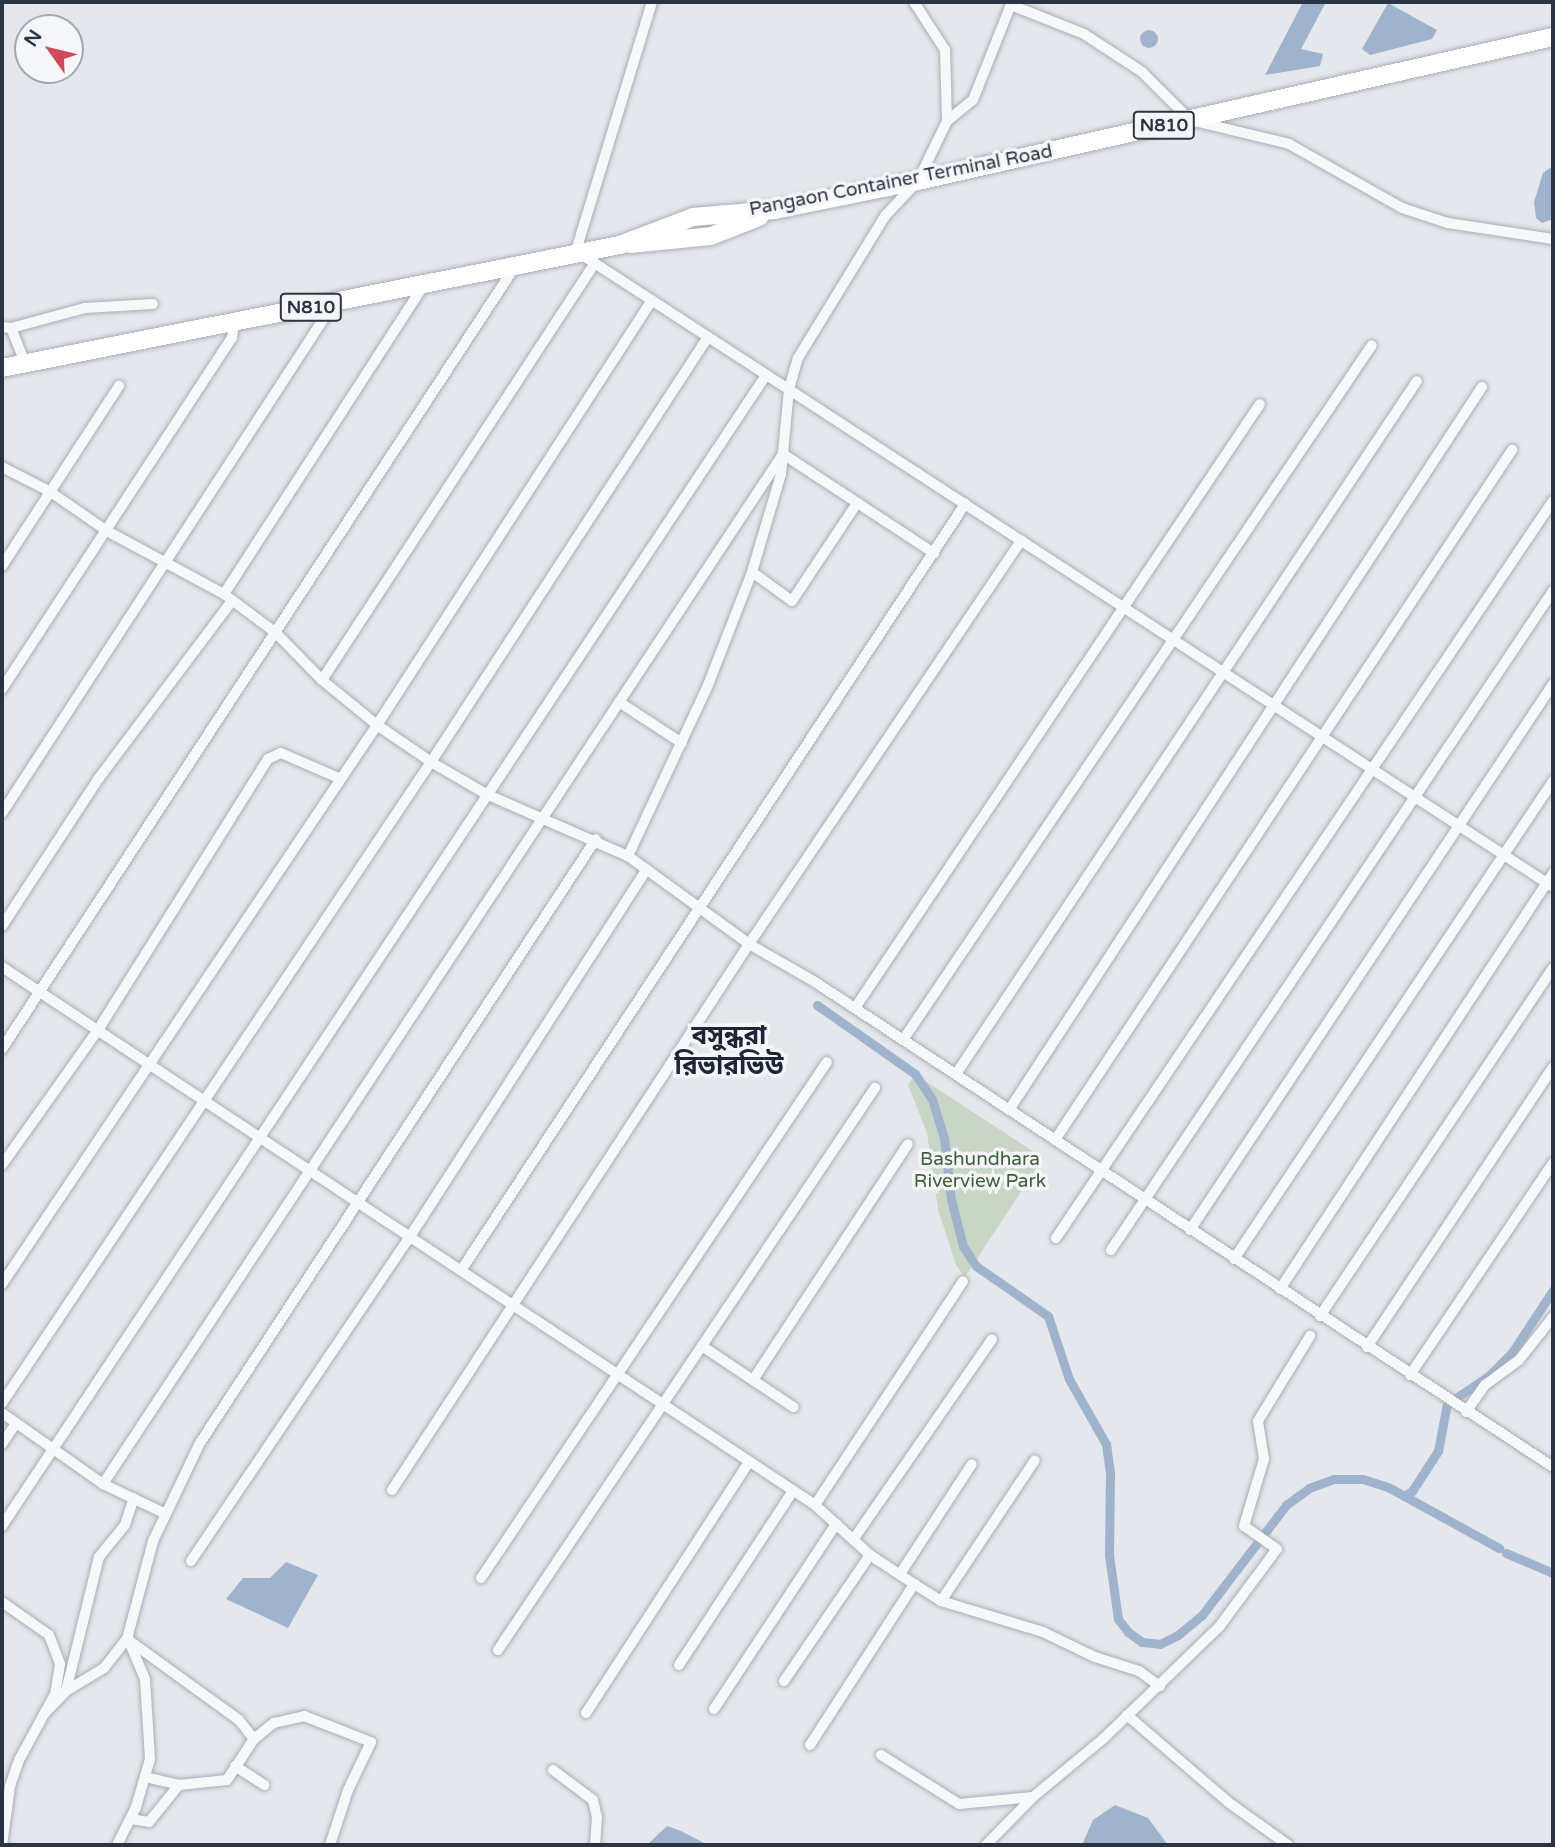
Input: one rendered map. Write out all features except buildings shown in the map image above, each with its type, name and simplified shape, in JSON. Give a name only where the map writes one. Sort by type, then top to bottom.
[{"type":"highway","name":"Pangaon Container Terminal Road","points":[[576,251],[711,236],[775,211],[1553,37]]},
{"type":"highway","name":"N810","points":[[2,368],[234,323],[576,251]]},
{"type":"street","points":[[652,2],[576,251],[1550,885]]},
{"type":"street","points":[[914,2],[945,50],[947,121]]},
{"type":"street","points":[[628,856],[682,743],[752,572],[775,504],[789,389],[808,336],[885,216],[918,181],[947,121],[973,100],[1012,3],[1084,34],[1142,72],[1190,120],[1289,144],[1414,211],[1497,232],[1553,239]]},
{"type":"street","points":[[322,680],[595,263]]},
{"type":"street","points":[[2,1049],[516,265]]},
{"type":"street","points":[[2,926],[99,778],[228,598],[425,282]]},
{"type":"street","points":[[2,1284],[377,725],[652,300]]},
{"type":"street","points":[[2,813],[335,302]]},
{"type":"street","points":[[25,363],[7,327],[85,308],[153,304]]},
{"type":"street","points":[[2,689],[232,338],[234,323]]},
{"type":"street","points":[[2,1403],[431,761],[708,337]]},
{"type":"street","points":[[903,1040],[1372,345]]},
{"type":"street","points":[[2,1526],[766,375]]},
{"type":"street","points":[[956,1074],[1417,381]]},
{"type":"street","points":[[2,566],[119,386]]},
{"type":"street","points":[[1009,1110],[1482,387]]},
{"type":"street","points":[[855,1007],[1260,404]]},
{"type":"street","points":[[1055,1140],[1512,450]]},
{"type":"street","points":[[783,454],[934,553]]},
{"type":"street","points":[[103,1484],[783,454]]},
{"type":"street","points":[[2,467],[49,491],[107,531],[228,598],[276,633],[322,680],[377,725],[431,761],[486,794],[596,839],[628,856],[749,944],[855,1007],[1367,1347],[1553,1467]]},
{"type":"street","points":[[1056,1238],[1553,501]]},
{"type":"street","points":[[752,572],[792,601],[857,503]]},
{"type":"street","points":[[461,1269],[703,908],[965,504]]},
{"type":"street","points":[[393,1490],[749,944],[1021,540]]},
{"type":"street","points":[[1111,1250],[1553,591]]},
{"type":"street","points":[[1190,1230],[1553,684]]},
{"type":"street","points":[[619,702],[682,743]]},
{"type":"street","points":[[2,1165],[97,1030],[273,754],[281,753],[341,779]]},
{"type":"street","points":[[1234,1259],[1553,781]]},
{"type":"street","points":[[44,1714],[66,1691],[104,1668],[127,1639],[142,1576],[164,1513],[200,1443],[596,839]]},
{"type":"street","points":[[191,1560],[411,1235],[647,869]]},
{"type":"street","points":[[1280,1289],[1550,885],[1553,873]]},
{"type":"street","points":[[2,967],[411,1235],[815,1505],[870,1555],[941,1601],[1043,1632],[1095,1657],[1139,1671],[1160,1686]]},
{"type":"street","points":[[1320,1316],[1553,968]]},
{"type":"street","points":[[481,1578],[827,1062]]},
{"type":"street","points":[[1367,1347],[1553,1066]]},
{"type":"street","points":[[498,1650],[875,1088]]},
{"type":"street","points":[[753,1380],[908,1144]]},
{"type":"street","points":[[1410,1375],[1553,1163]]},
{"type":"street","points":[[815,1505],[963,1282]]},
{"type":"street","points":[[1466,1412],[1485,1385],[1519,1360],[1553,1317]]},
{"type":"street","points":[[986,1845],[1033,1797],[1160,1686],[1219,1627],[1277,1549],[1244,1526],[1264,1459],[1258,1421],[1262,1410],[1310,1336]]},
{"type":"street","points":[[853,1540],[992,1339]]},
{"type":"street","points":[[702,1346],[793,1407]]},
{"type":"street","points":[[2,1413],[103,1484],[164,1513]]},
{"type":"street","points":[[2,1444],[16,1423]]},
{"type":"street","points":[[941,1601],[1035,1460]]},
{"type":"street","points":[[586,1713],[749,1461]]},
{"type":"street","points":[[900,1574],[972,1464]]},
{"type":"street","points":[[679,1665],[793,1491]]},
{"type":"street","points":[[66,1691],[99,1557],[125,1525],[134,1498]]},
{"type":"street","points":[[714,1709],[836,1524]]},
{"type":"street","points":[[784,1681],[870,1555]]},
{"type":"street","points":[[810,1745],[914,1584]]},
{"type":"street","points":[[2,1602],[49,1635],[60,1664],[55,1693],[10,1786],[2,1845]]},
{"type":"street","points":[[127,1639],[239,1720],[254,1739]]},
{"type":"street","points":[[117,1845],[131,1819],[150,1759],[145,1679],[127,1639]]},
{"type":"street","points":[[1127,1715],[1228,1802],[1288,1845]]},
{"type":"street","points":[[145,1777],[179,1784],[227,1780],[254,1739],[274,1723],[304,1716],[371,1742],[348,1790],[330,1845]]},
{"type":"street","points":[[881,1755],[960,1804],[1033,1797]]},
{"type":"street","points":[[235,1766],[264,1785]]},
{"type":"street","points":[[553,1770],[570,1787],[582,1787],[593,1800],[597,1817],[595,1845]]},
{"type":"street","points":[[131,1819],[149,1822],[179,1784]]},
{"type":"green space","name":"Bashundhara Riverview Park","points":[[915,1074],[1043,1158],[965,1277],[956,1265],[938,1209],[927,1133],[908,1085]]},
{"type":"water","points":[[1303,2],[1326,2],[1301,49],[1323,54],[1320,66],[1265,75]]},
{"type":"water","points":[[1388,3],[1437,30],[1432,39],[1370,55],[1362,49]]},
{"type":"water","points":[[1149,30],[1155,33],[1158,39],[1155,45],[1149,48],[1143,45],[1140,39],[1143,33]]},
{"type":"water","points":[[1553,166],[1553,219],[1542,223],[1536,218],[1534,202],[1543,173]]},
{"type":"water","points":[[286,1562],[318,1575],[288,1628],[226,1599],[243,1578],[270,1578]]},
{"type":"water","points":[[1115,1805],[1148,1818],[1168,1845],[1082,1845],[1093,1820]]},
{"type":"water","points":[[667,1826],[681,1831],[708,1845],[647,1845]]},
{"type":"waterway","points":[[817,1005],[915,1074],[932,1099],[944,1138],[951,1199],[963,1246],[976,1266],[1048,1316],[1069,1379],[1106,1444],[1110,1474],[1109,1555],[1118,1619],[1128,1632],[1142,1642],[1160,1644],[1178,1635],[1202,1615],[1286,1505],[1309,1488],[1334,1479],[1363,1479],[1388,1487],[1499,1548]]},
{"type":"waterway","points":[[1404,1496],[1412,1491],[1438,1451],[1447,1404],[1490,1375],[1513,1351],[1553,1290]]},
{"type":"waterway","points":[[1506,1553],[1553,1573]]},
{"type":"district","name":"বসুন্ধরা রিভারভিউ","points":[[729,1051]]}]
